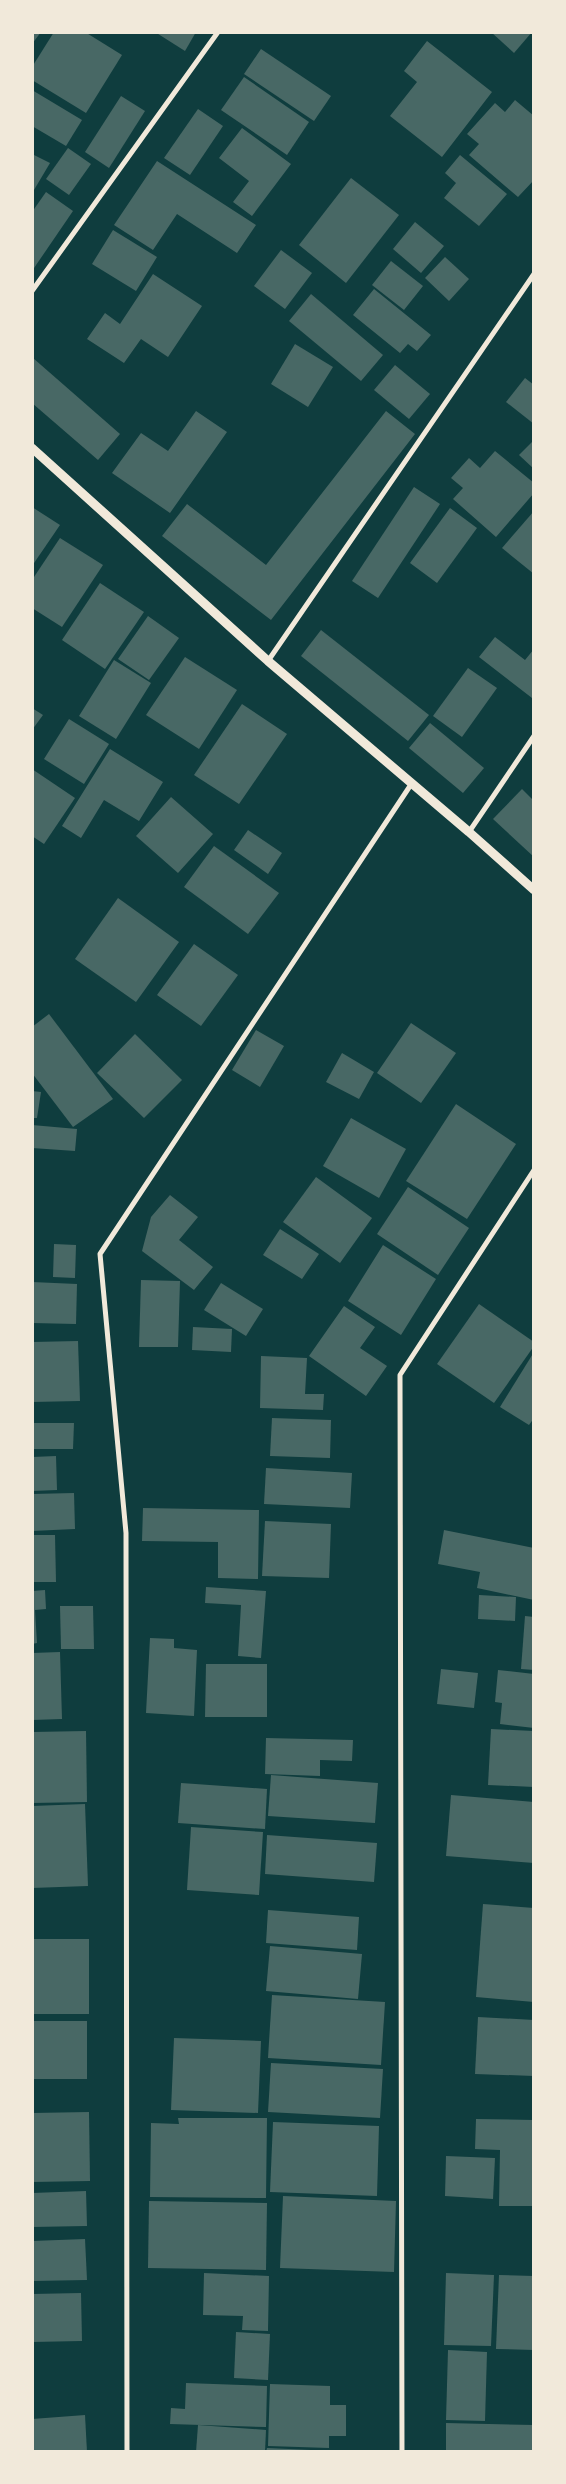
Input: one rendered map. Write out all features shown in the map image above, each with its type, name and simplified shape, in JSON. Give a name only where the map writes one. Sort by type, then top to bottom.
[{"type":"street","points":[[32,290],[218,32]]},
{"type":"street","points":[[268,661],[534,274]]},
{"type":"street","points":[[32,448],[268,661],[469,832],[534,890]]},
{"type":"street","points":[[469,832],[534,736]]},
{"type":"street","points":[[127,2452],[126,1533],[100,1254],[412,783]]},
{"type":"street","points":[[402,2452],[400,1375],[534,1170]]},
{"type":"building","points":[[32,32],[41,32],[32,44]]},
{"type":"building","points":[[54,32],[85,32],[122,55],[86,113],[32,80],[32,67]]},
{"type":"building","points":[[155,32],[196,32],[185,51]]},
{"type":"building","points":[[491,32],[532,32],[514,53]]},
{"type":"building","points":[[427,41],[492,92],[442,157],[390,116],[417,82],[404,71]]},
{"type":"building","points":[[261,49],[331,96],[314,121],[244,74]]},
{"type":"building","points":[[244,77],[309,122],[287,155],[221,110]]},
{"type":"building","points":[[32,90],[82,120],[66,146],[32,126]]},
{"type":"building","points":[[121,96],[145,111],[109,168],[85,152]]},
{"type":"building","points":[[515,100],[534,116],[534,180],[518,197],[469,155],[479,144],[467,134],[495,103],[505,112]]},
{"type":"building","points":[[198,109],[223,126],[190,175],[164,158]]},
{"type":"building","points":[[242,128],[291,164],[252,216],[233,202],[249,181],[219,158]]},
{"type":"building","points":[[68,148],[91,164],[69,195],[46,179]]},
{"type":"building","points":[[32,154],[50,163],[34,190],[32,189]]},
{"type":"building","points":[[460,155],[507,194],[479,226],[444,198],[456,183],[445,173]]},
{"type":"building","points":[[157,161],[256,225],[237,253],[177,214],[153,250],[114,225]]},
{"type":"building","points":[[351,178],[399,215],[346,283],[299,245]]},
{"type":"building","points":[[46,192],[73,211],[32,271],[32,212]]},
{"type":"building","points":[[415,222],[444,246],[421,273],[393,249]]},
{"type":"building","points":[[113,230],[157,257],[136,291],[92,264]]},
{"type":"building","points":[[281,250],[312,273],[285,309],[254,286]]},
{"type":"building","points":[[445,257],[469,279],[449,301],[425,278]]},
{"type":"building","points":[[391,261],[423,286],[404,310],[372,285]]},
{"type":"building","points":[[153,274],[202,306],[168,357],[141,339],[124,363],[87,339],[105,313],[120,324]]},
{"type":"building","points":[[374,289],[431,335],[417,351],[408,344],[400,353],[353,315]]},
{"type":"building","points":[[311,294],[383,355],[361,381],[289,321]]},
{"type":"building","points":[[295,344],[333,367],[308,407],[271,384]]},
{"type":"building","points":[[33,358],[120,434],[98,460],[32,403]]},
{"type":"building","points":[[395,365],[430,394],[409,419],[374,390]]},
{"type":"building","points":[[525,378],[534,385],[534,424],[506,402]]},
{"type":"building","points":[[196,411],[227,432],[170,513],[112,473],[141,433],[168,451]]},
{"type":"building","points":[[386,411],[415,434],[271,620],[162,536],[187,504],[266,565]]},
{"type":"building","points":[[534,440],[534,469],[519,455]]},
{"type":"building","points":[[495,451],[534,483],[534,493],[496,537],[453,499],[463,488],[451,478],[469,458],[480,468]]},
{"type":"building","points":[[414,487],[440,504],[378,598],[352,581]]},
{"type":"building","points":[[32,507],[60,525],[32,566]]},
{"type":"building","points":[[450,508],[477,528],[437,583],[410,563]]},
{"type":"building","points":[[534,511],[534,574],[502,548]]},
{"type":"building","points":[[60,538],[103,565],[62,627],[32,608],[32,580]]},
{"type":"building","points":[[100,583],[144,612],[105,669],[62,640]]},
{"type":"building","points":[[148,616],[179,638],[149,680],[118,659]]},
{"type":"building","points":[[321,630],[429,715],[408,741],[301,656]]},
{"type":"building","points":[[495,637],[525,660],[534,649],[532,698],[479,657]]},
{"type":"building","points":[[185,657],[237,690],[199,749],[146,715]]},
{"type":"building","points":[[114,660],[151,683],[116,739],[79,716]]},
{"type":"building","points":[[468,668],[497,688],[462,737],[433,716]]},
{"type":"building","points":[[242,704],[287,734],[239,804],[194,775]]},
{"type":"building","points":[[32,708],[43,715],[32,730]]},
{"type":"building","points":[[69,719],[109,744],[84,784],[44,759]]},
{"type":"building","points":[[430,723],[484,768],[463,793],[409,748]]},
{"type":"building","points":[[110,749],[163,782],[139,821],[104,800],[81,838],[62,826]]},
{"type":"building","points":[[32,769],[75,798],[44,844],[32,836]]},
{"type":"building","points":[[522,789],[534,801],[534,857],[493,819]]},
{"type":"building","points":[[171,797],[213,834],[178,873],[136,836]]},
{"type":"building","points":[[248,830],[282,853],[268,874],[234,850]]},
{"type":"building","points":[[214,846],[279,893],[248,934],[184,887]]},
{"type":"building","points":[[118,898],[179,942],[136,1002],[75,959]]},
{"type":"building","points":[[194,944],[238,975],[201,1026],[157,995]]},
{"type":"building","points":[[49,1014],[113,1099],[73,1127],[32,1073],[32,1027]]},
{"type":"building","points":[[411,1023],[456,1053],[421,1103],[377,1073]]},
{"type":"building","points":[[256,1030],[284,1046],[260,1087],[232,1070]]},
{"type":"building","points":[[135,1034],[182,1080],[144,1118],[97,1073]]},
{"type":"building","points":[[342,1053],[374,1072],[359,1099],[326,1082]]},
{"type":"building","points":[[32,1091],[41,1092],[37,1118],[32,1118]]},
{"type":"building","points":[[456,1104],[516,1144],[467,1219],[406,1181]]},
{"type":"building","points":[[351,1118],[406,1149],[379,1198],[323,1166]]},
{"type":"building","points":[[32,1125],[77,1129],[75,1151],[32,1148]]},
{"type":"building","points":[[316,1177],[372,1218],[340,1263],[283,1222]]},
{"type":"building","points":[[408,1187],[469,1228],[438,1275],[377,1234]]},
{"type":"building","points":[[170,1195],[198,1217],[179,1240],[213,1267],[194,1290],[142,1251],[151,1217]]},
{"type":"building","points":[[280,1229],[319,1254],[302,1279],[263,1255]]},
{"type":"building","points":[[54,1244],[76,1245],[75,1278],[53,1277]]},
{"type":"building","points":[[383,1245],[436,1279],[401,1335],[348,1301]]},
{"type":"building","points":[[141,1280],[180,1281],[178,1347],[139,1347]]},
{"type":"building","points":[[32,1282],[77,1284],[76,1324],[32,1323]]},
{"type":"building","points":[[221,1283],[263,1309],[246,1336],[204,1310]]},
{"type":"building","points":[[479,1304],[534,1342],[534,1346],[494,1403],[437,1364]]},
{"type":"building","points":[[344,1306],[375,1327],[360,1348],[387,1366],[366,1396],[309,1356]]},
{"type":"building","points":[[193,1327],[232,1329],[231,1352],[192,1350]]},
{"type":"building","points":[[78,1341],[80,1401],[32,1402],[32,1342]]},
{"type":"building","points":[[534,1352],[534,1418],[529,1425],[500,1407]]},
{"type":"building","points":[[261,1356],[307,1358],[305,1394],[324,1394],[323,1410],[260,1408]]},
{"type":"building","points":[[272,1418],[331,1420],[330,1458],[270,1456]]},
{"type":"building","points":[[32,1423],[74,1423],[73,1449],[32,1449]]},
{"type":"building","points":[[56,1456],[57,1490],[32,1491],[32,1457]]},
{"type":"building","points":[[266,1468],[352,1473],[350,1508],[264,1504]]},
{"type":"building","points":[[74,1493],[75,1529],[32,1531],[32,1494]]},
{"type":"building","points":[[143,1508],[259,1510],[258,1579],[218,1578],[218,1542],[142,1541]]},
{"type":"building","points":[[265,1521],[331,1524],[329,1578],[262,1576]]},
{"type":"building","points":[[444,1530],[534,1548],[534,1600],[477,1588],[480,1572],[438,1564]]},
{"type":"building","points":[[32,1535],[55,1535],[56,1582],[32,1582]]},
{"type":"building","points":[[206,1587],[266,1591],[261,1658],[238,1656],[241,1605],[205,1603]]},
{"type":"building","points":[[45,1590],[46,1609],[35,1610],[37,1643],[32,1644],[32,1591]]},
{"type":"building","points":[[479,1595],[516,1597],[515,1621],[478,1619]]},
{"type":"building","points":[[60,1606],[93,1606],[94,1649],[61,1649]]},
{"type":"building","points":[[525,1616],[534,1617],[534,1670],[521,1669]]},
{"type":"building","points":[[150,1638],[174,1639],[174,1648],[197,1650],[194,1716],[146,1713]]},
{"type":"building","points":[[60,1652],[62,1719],[32,1720],[32,1653]]},
{"type":"building","points":[[206,1664],[267,1664],[267,1717],[205,1717]]},
{"type":"building","points":[[441,1669],[478,1673],[474,1708],[437,1704]]},
{"type":"building","points":[[498,1670],[534,1674],[534,1728],[500,1724],[502,1703],[495,1702]]},
{"type":"building","points":[[491,1729],[534,1731],[534,1787],[488,1785]]},
{"type":"building","points":[[86,1731],[87,1802],[32,1803],[32,1732]]},
{"type":"building","points":[[266,1738],[353,1740],[352,1761],[320,1760],[320,1776],[265,1774]]},
{"type":"building","points":[[271,1775],[378,1783],[375,1823],[268,1816]]},
{"type":"building","points":[[181,1783],[267,1789],[265,1829],[178,1823]]},
{"type":"building","points":[[451,1795],[534,1802],[534,1863],[446,1856]]},
{"type":"building","points":[[85,1804],[88,1886],[32,1888],[32,1806]]},
{"type":"building","points":[[191,1827],[263,1832],[259,1895],[187,1890]]},
{"type":"building","points":[[267,1835],[377,1843],[374,1882],[265,1874]]},
{"type":"building","points":[[483,1904],[534,1908],[534,2002],[476,1997]]},
{"type":"building","points":[[268,1910],[359,1917],[357,1950],[266,1943]]},
{"type":"building","points":[[32,1939],[89,1939],[89,2014],[32,2014]]},
{"type":"building","points":[[270,1946],[362,1954],[358,1999],[266,1991]]},
{"type":"building","points":[[272,1995],[385,2002],[381,2065],[268,2058]]},
{"type":"building","points":[[478,2017],[534,2020],[534,2076],[475,2074]]},
{"type":"building","points":[[32,2021],[87,2021],[87,2079],[32,2079]]},
{"type":"building","points":[[174,2038],[261,2041],[258,2113],[171,2110]]},
{"type":"building","points":[[271,2063],[383,2069],[380,2118],[268,2112]]},
{"type":"building","points":[[89,2112],[90,2181],[32,2182],[32,2113]]},
{"type":"building","points":[[178,2118],[267,2118],[266,2198],[150,2197],[151,2123],[179,2124]]},
{"type":"building","points":[[476,2119],[534,2120],[534,2206],[499,2206],[500,2150],[475,2149]]},
{"type":"building","points":[[273,2122],[379,2126],[377,2196],[270,2192]]},
{"type":"building","points":[[446,2156],[495,2158],[493,2199],[445,2196]]},
{"type":"building","points":[[86,2191],[87,2226],[32,2227],[32,2193]]},
{"type":"building","points":[[283,2196],[396,2201],[394,2272],[280,2268]]},
{"type":"building","points":[[149,2201],[267,2203],[266,2270],[148,2268]]},
{"type":"building","points":[[85,2239],[87,2280],[32,2281],[32,2241]]},
{"type":"building","points":[[204,2273],[269,2276],[268,2331],[242,2330],[243,2316],[203,2315]]},
{"type":"building","points":[[446,2273],[494,2275],[491,2346],[444,2345]]},
{"type":"building","points":[[499,2275],[534,2276],[534,2350],[496,2349]]},
{"type":"building","points":[[81,2293],[82,2341],[32,2342],[32,2294]]},
{"type":"building","points":[[236,2332],[270,2334],[268,2380],[234,2378]]},
{"type":"building","points":[[448,2350],[487,2352],[485,2421],[446,2420]]},
{"type":"building","points":[[186,2383],[267,2386],[266,2427],[170,2424],[171,2408],[185,2409]]},
{"type":"building","points":[[270,2384],[330,2386],[330,2405],[346,2405],[346,2436],[329,2436],[329,2448],[268,2446]]},
{"type":"building","points":[[85,2415],[87,2452],[32,2452],[32,2419]]},
{"type":"building","points":[[446,2423],[534,2425],[534,2452],[446,2452]]},
{"type":"building","points":[[198,2425],[266,2430],[265,2452],[196,2452]]},
{"type":"building","points":[[267,2448],[311,2450],[311,2452],[266,2452]]}]
